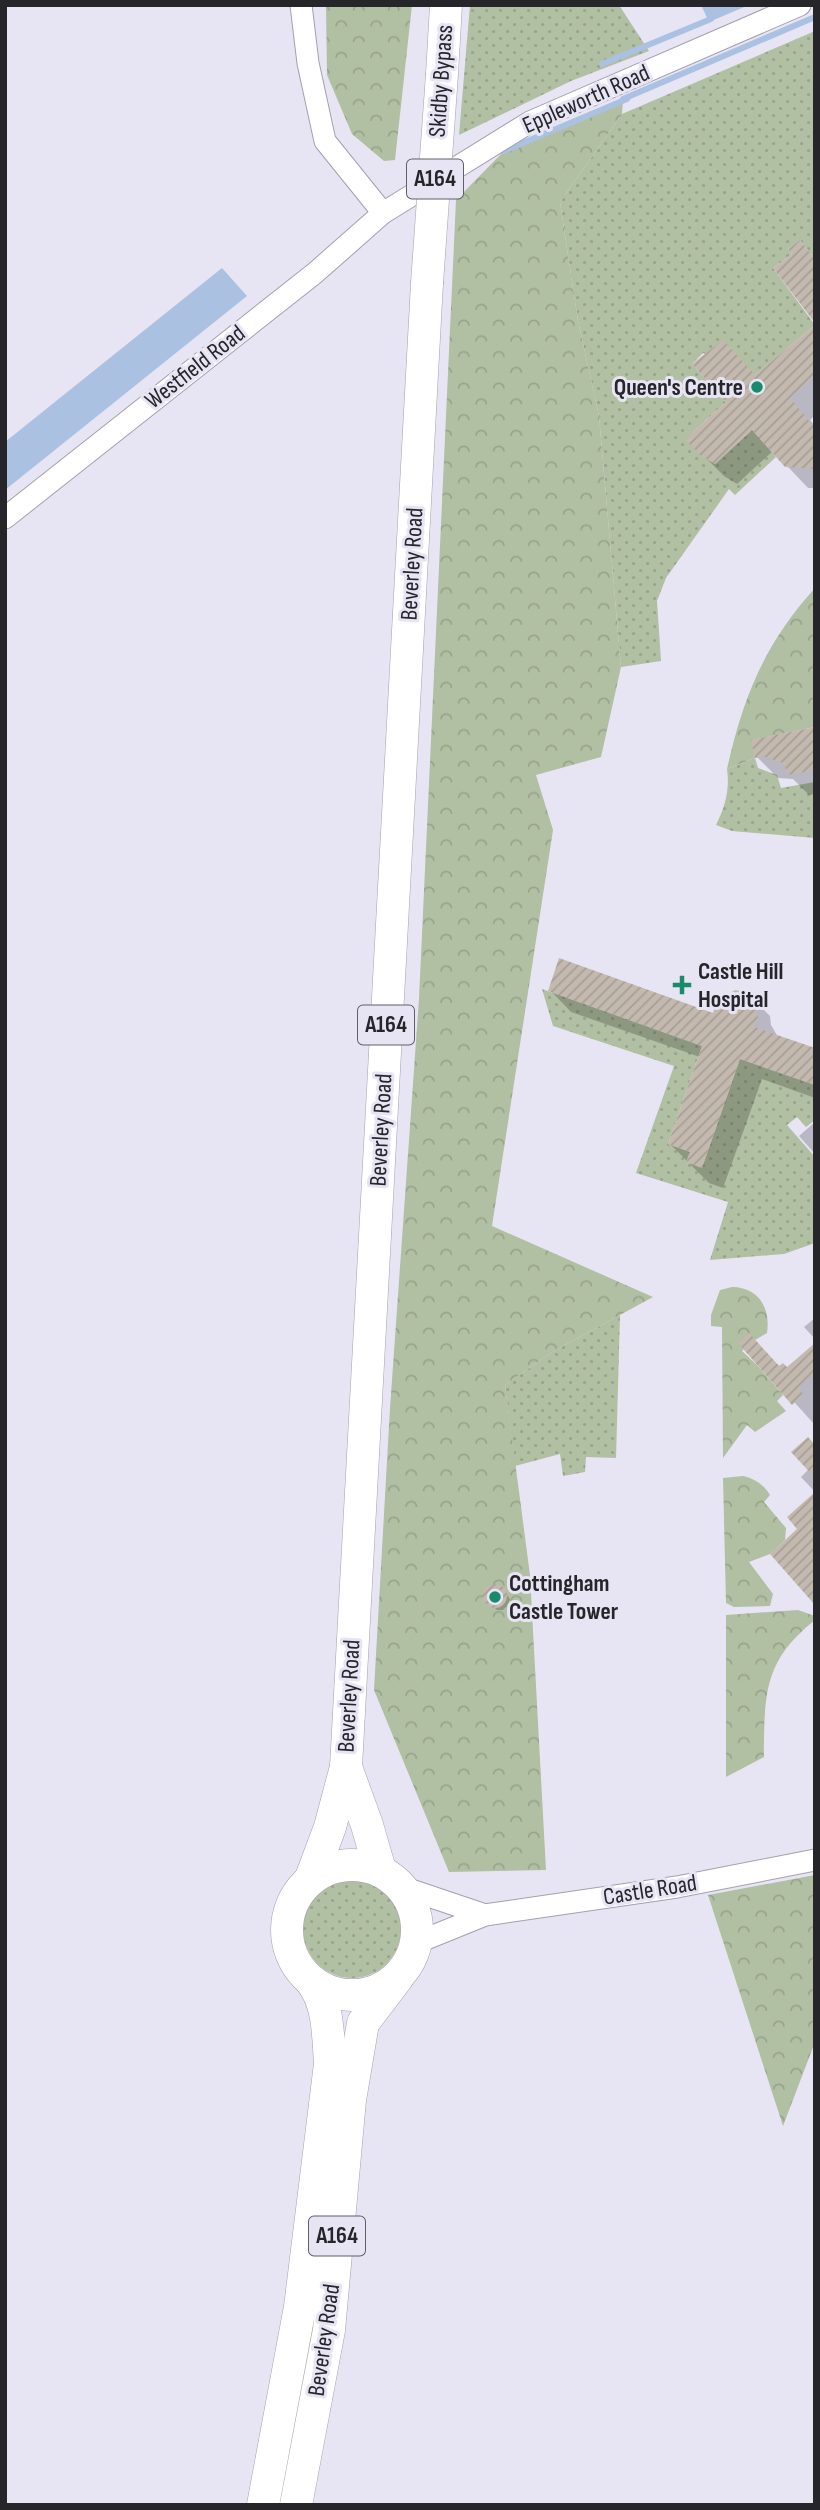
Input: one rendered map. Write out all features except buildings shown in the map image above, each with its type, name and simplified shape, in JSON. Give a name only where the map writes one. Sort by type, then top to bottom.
[{"type":"highway","name":"Skidby Bypass","points":[[428,283],[446,5]]},
{"type":"highway","name":"Beverley Road","points":[[311,1878],[330,1827],[345,1766],[428,283]]},
{"type":"highway","name":"Beverley Road","points":[[345,1766],[391,1879]]},
{"type":"highway","points":[[311,1878],[326,1869],[344,1864],[363,1865],[391,1879]]},
{"type":"highway","name":"A164","points":[[311,1878],[297,1892],[289,1910],[286,1930],[289,1949],[297,1967],[311,1981]]},
{"type":"highway","name":"A164","points":[[391,1879],[412,1904],[417,1923],[416,1943],[410,1961],[398,1977]]},
{"type":"highway","name":"Beverley Road","points":[[296,2505],[329,2330],[350,2100],[363,2022],[398,1977]]},
{"type":"highway","points":[[311,1981],[327,1991],[346,1995],[365,1994],[383,1988],[398,1977]]},
{"type":"highway","name":"Beverley Road","points":[[263,2505],[300,2307],[330,2064],[327,2023],[318,1990],[311,1981]]},
{"type":"street","points":[[301,5],[308,63],[325,141],[383,213]]},
{"type":"street","name":"Eppleworth Road","points":[[383,213],[530,122],[800,5]]},
{"type":"street","name":"Westfield Road","points":[[5,518],[315,273],[383,213]]},
{"type":"street","name":"Castle Road","points":[[416,1943],[485,1915],[677,1886],[815,1860]]},
{"type":"street","name":"Castle Road","points":[[391,1879],[485,1915]]},
{"type":"green space","points":[[326,5],[412,5],[395,160],[384,161],[352,134],[327,75]]},
{"type":"green space","points":[[470,5],[619,5],[649,51],[571,81],[459,135]]},
{"type":"green space","points":[[815,31],[815,259],[800,240],[788,249],[792,254],[773,268],[815,325],[755,375],[703,353],[692,364],[726,402],[685,439],[715,464],[752,430],[776,457],[735,495],[729,489],[666,578],[657,601],[661,661],[621,667],[599,416],[578,321],[560,202],[622,114]]},
{"type":"green space","points":[[623,99],[622,114],[560,202],[578,321],[599,416],[621,667],[601,757],[536,775],[553,830],[492,1226],[653,1297],[552,1352],[505,1385],[530,1575],[546,1870],[449,1872],[374,1690],[390,1408],[419,999],[456,200],[504,151]]},
{"type":"green space","points":[[815,588],[815,727],[752,740],[755,758],[727,769],[740,718],[758,672],[782,629]]},
{"type":"green space","points":[[755,758],[758,768],[777,775],[781,788],[815,782],[815,838],[732,831],[716,825],[726,798],[727,769]]},
{"type":"green space","points":[[542,989],[702,1046],[668,1144],[690,1152],[686,1162],[702,1168],[740,1059],[815,1085],[815,1120],[806,1127],[797,1117],[787,1125],[815,1157],[815,1243],[784,1254],[710,1260],[728,1202],[636,1173],[674,1066],[553,1026]]},
{"type":"green space","points":[[732,1287],[756,1295],[765,1307],[767,1333],[742,1351],[783,1395],[777,1401],[786,1411],[755,1432],[747,1425],[723,1458],[722,1327],[711,1326],[711,1315],[720,1290]]},
{"type":"green space","points":[[620,1315],[616,1458],[586,1457],[585,1472],[563,1476],[560,1454],[515,1466],[505,1385],[552,1352]]},
{"type":"green space","points":[[743,1476],[767,1491],[770,1495],[764,1502],[786,1528],[785,1540],[770,1554],[749,1562],[773,1594],[770,1606],[734,1607],[726,1603],[723,1478]]},
{"type":"green space","points":[[798,1610],[815,1616],[815,1620],[785,1651],[770,1681],[765,1716],[764,1757],[726,1777],[726,1615]]},
{"type":"green space","points":[[815,1875],[815,2042],[783,2126],[708,1895]]},
{"type":"green space","points":[[352,1880],[371,1884],[387,1894],[397,1910],[401,1929],[397,1948],[387,1964],[371,1974],[352,1978],[333,1974],[317,1964],[307,1948],[303,1929],[307,1910],[317,1894],[333,1884]]},
{"type":"water","points":[[701,5],[749,5],[709,22]]},
{"type":"water","points":[[222,268],[247,296],[5,490],[5,442]]},
{"type":"waterway","points":[[623,99],[815,17]]},
{"type":"waterway","points":[[602,64],[711,19]]},
{"type":"waterway","points":[[504,151],[627,99]]},
{"type":"place","name":"Queen's Centre","points":[[757,387]]},
{"type":"place","name":"Castle Hill Hospital","points":[[682,985]]},
{"type":"place","name":"Cottingham Castle Tower","points":[[495,1597]]}]
